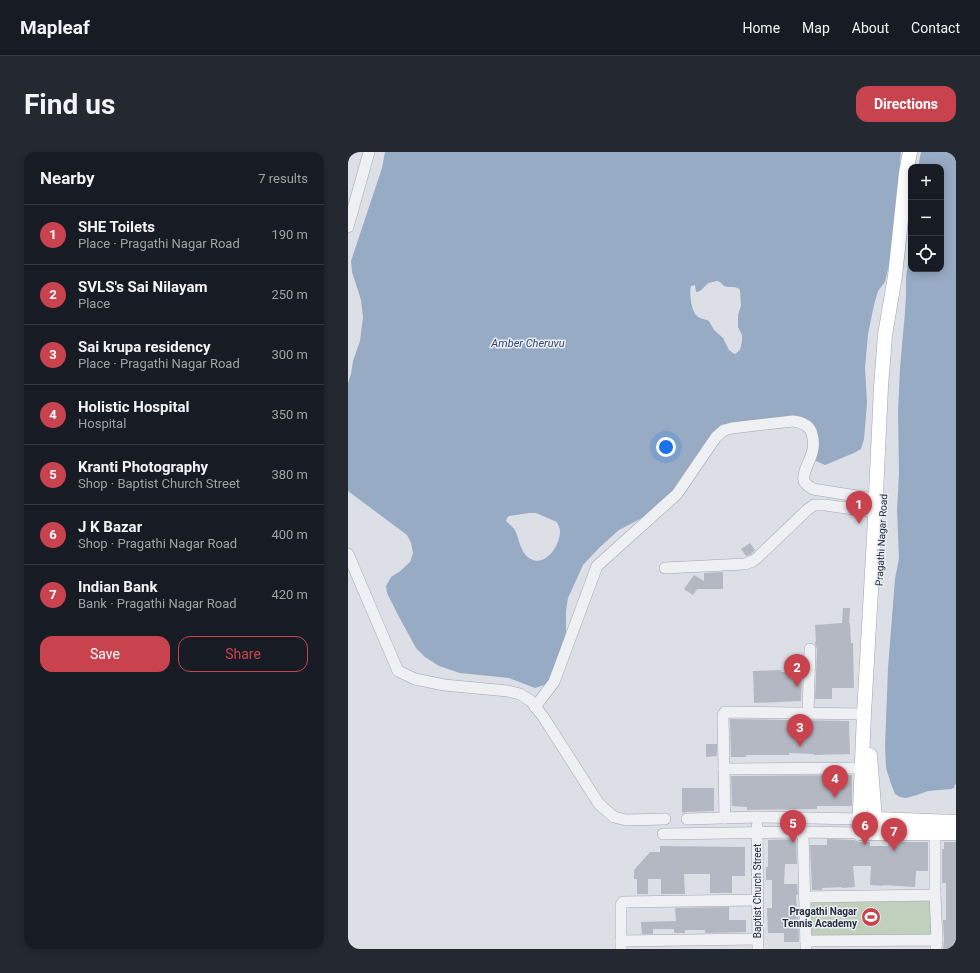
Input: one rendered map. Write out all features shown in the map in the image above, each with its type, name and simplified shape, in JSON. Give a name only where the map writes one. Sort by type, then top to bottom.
[{"type":"main road","name":"Pragathi Nagar Road","points":[[859,826],[881,387],[906,173],[910,152]]},
{"type":"main road","points":[[914,164],[916,152]]},
{"type":"main road","name":"Pragathi Nagar Road","points":[[875,826],[870,754],[888,387],[893,319],[901,273],[909,200]]},
{"type":"main road","points":[[859,826],[956,822]]},
{"type":"main road","points":[[875,826],[935,834],[956,834]]},
{"type":"street","points":[[348,227],[369,152]]},
{"type":"street","points":[[535,706],[554,682],[597,566],[677,494],[716,437],[724,430],[801,422],[812,431],[813,438],[813,452],[804,477],[805,482],[809,487],[875,505]]},
{"type":"street","points":[[665,568],[745,564],[758,557],[814,505],[875,505]]},
{"type":"street","points":[[348,554],[398,671],[415,679],[444,685],[508,691],[520,694],[531,701],[535,706],[599,804],[614,817],[626,820],[665,819]]},
{"type":"street","points":[[808,714],[810,649]]},
{"type":"street","points":[[725,818],[723,715],[725,712],[864,714]]},
{"type":"street","points":[[724,769],[862,768]]},
{"type":"street","points":[[687,818],[757,817],[859,826]]},
{"type":"street","name":"Baptist Church Street","points":[[757,817],[757,944]]},
{"type":"street","points":[[663,834],[803,832],[859,826]]},
{"type":"street","points":[[803,832],[806,945],[936,945],[935,834]]},
{"type":"street","points":[[804,897],[935,895]]},
{"type":"street","points":[[757,900],[623,902],[621,905],[621,945],[757,944]]},
{"type":"green space","name":"Pragathi Nagar Tennis Academy","points":[[932,898],[933,935],[810,937],[809,899]]},
{"type":"water","name":"Amber Cheruvu","points":[[385,152],[901,152],[892,252],[885,282],[878,291],[868,334],[865,368],[867,403],[864,439],[861,449],[825,465],[814,460],[814,456],[801,420],[731,425],[676,492],[642,518],[619,530],[583,565],[568,598],[566,611],[566,632],[556,665],[547,684],[535,688],[509,678],[460,673],[439,666],[425,657],[416,648],[387,593],[386,586],[391,577],[410,562],[413,553],[411,543],[407,535],[348,491],[348,383],[353,361],[360,341],[363,317],[361,300],[352,272],[351,261],[382,168]],"holes":[[[717,281],[724,286],[734,287],[740,290],[741,306],[738,315],[738,327],[742,335],[742,341],[740,350],[735,354],[729,350],[723,338],[714,330],[709,321],[700,318],[695,314],[692,306],[690,297],[691,286],[695,285],[696,292],[701,290],[708,283]],[[536,513],[557,522],[560,530],[560,536],[555,548],[551,554],[541,560],[535,561],[526,555],[522,549],[515,530],[506,521],[509,516]]]},
{"type":"water","points":[[921,152],[956,152],[956,783],[954,788],[951,789],[928,791],[906,798],[895,794],[886,768],[885,747],[888,668],[895,579],[899,558],[897,509],[899,474],[898,412],[906,277],[908,264],[908,272],[944,272],[944,164],[919,164]]},
{"type":"building","points":[[750,543],[755,550],[750,555],[746,556],[741,549]]},
{"type":"building","points":[[723,572],[723,589],[697,589],[693,595],[684,589],[694,575],[704,581],[704,573]]},
{"type":"building","points":[[843,608],[850,608],[849,623],[851,643],[853,643],[854,688],[832,688],[832,699],[815,699],[817,649],[815,644],[815,625],[842,623]]},
{"type":"building","points":[[781,670],[781,672],[802,672],[801,701],[754,703],[753,671]]},
{"type":"building","points":[[730,719],[849,721],[850,754],[814,755],[789,753],[789,755],[746,755],[746,757],[731,757]]},
{"type":"building","points":[[706,744],[717,744],[717,756],[706,757]]},
{"type":"building","points":[[852,775],[852,806],[817,806],[817,809],[747,810],[747,807],[732,806],[731,776]]},
{"type":"building","points":[[682,788],[714,788],[714,811],[682,813]]},
{"type":"building","points":[[796,839],[797,864],[785,864],[784,884],[797,884],[798,894],[796,895],[799,942],[784,942],[784,933],[768,933],[767,908],[772,908],[772,880],[766,880],[766,867],[768,867],[768,840]]},
{"type":"building","points":[[827,839],[870,842],[870,846],[888,846],[888,842],[928,842],[928,871],[916,871],[915,887],[883,886],[870,885],[871,866],[853,866],[855,887],[822,888],[822,890],[812,890],[810,845],[827,845]]},
{"type":"building","points":[[944,842],[956,842],[956,949],[943,949],[943,920],[946,920],[946,883],[942,883],[942,849],[944,849]]},
{"type":"building","points":[[660,846],[745,847],[745,876],[732,876],[732,893],[710,893],[710,874],[684,874],[685,894],[661,894],[661,879],[648,879],[648,894],[637,894],[637,879],[634,879],[634,870],[650,852],[660,852]]},
{"type":"building","points":[[729,907],[729,920],[746,920],[746,932],[705,933],[705,930],[685,930],[685,933],[674,933],[674,929],[653,929],[653,934],[642,934],[641,922],[676,921],[675,908]]},
{"type":"place","name":"SHE Toilets","points":[[859,524]]},
{"type":"place","name":"SVLS's Sai Nilayam","points":[[797,687]]},
{"type":"place","name":"Sai krupa residency","points":[[800,747]]},
{"type":"place","name":"Holistic Hospital","points":[[835,798]]},
{"type":"place","name":"Kranti Photography","points":[[793,843]]},
{"type":"place","name":"J K Bazar","points":[[865,845]]},
{"type":"place","name":"Indian Bank","points":[[894,851]]},
{"type":"place","name":"Pragathi Nagar Tennis Academy","points":[[871,917]]}]
